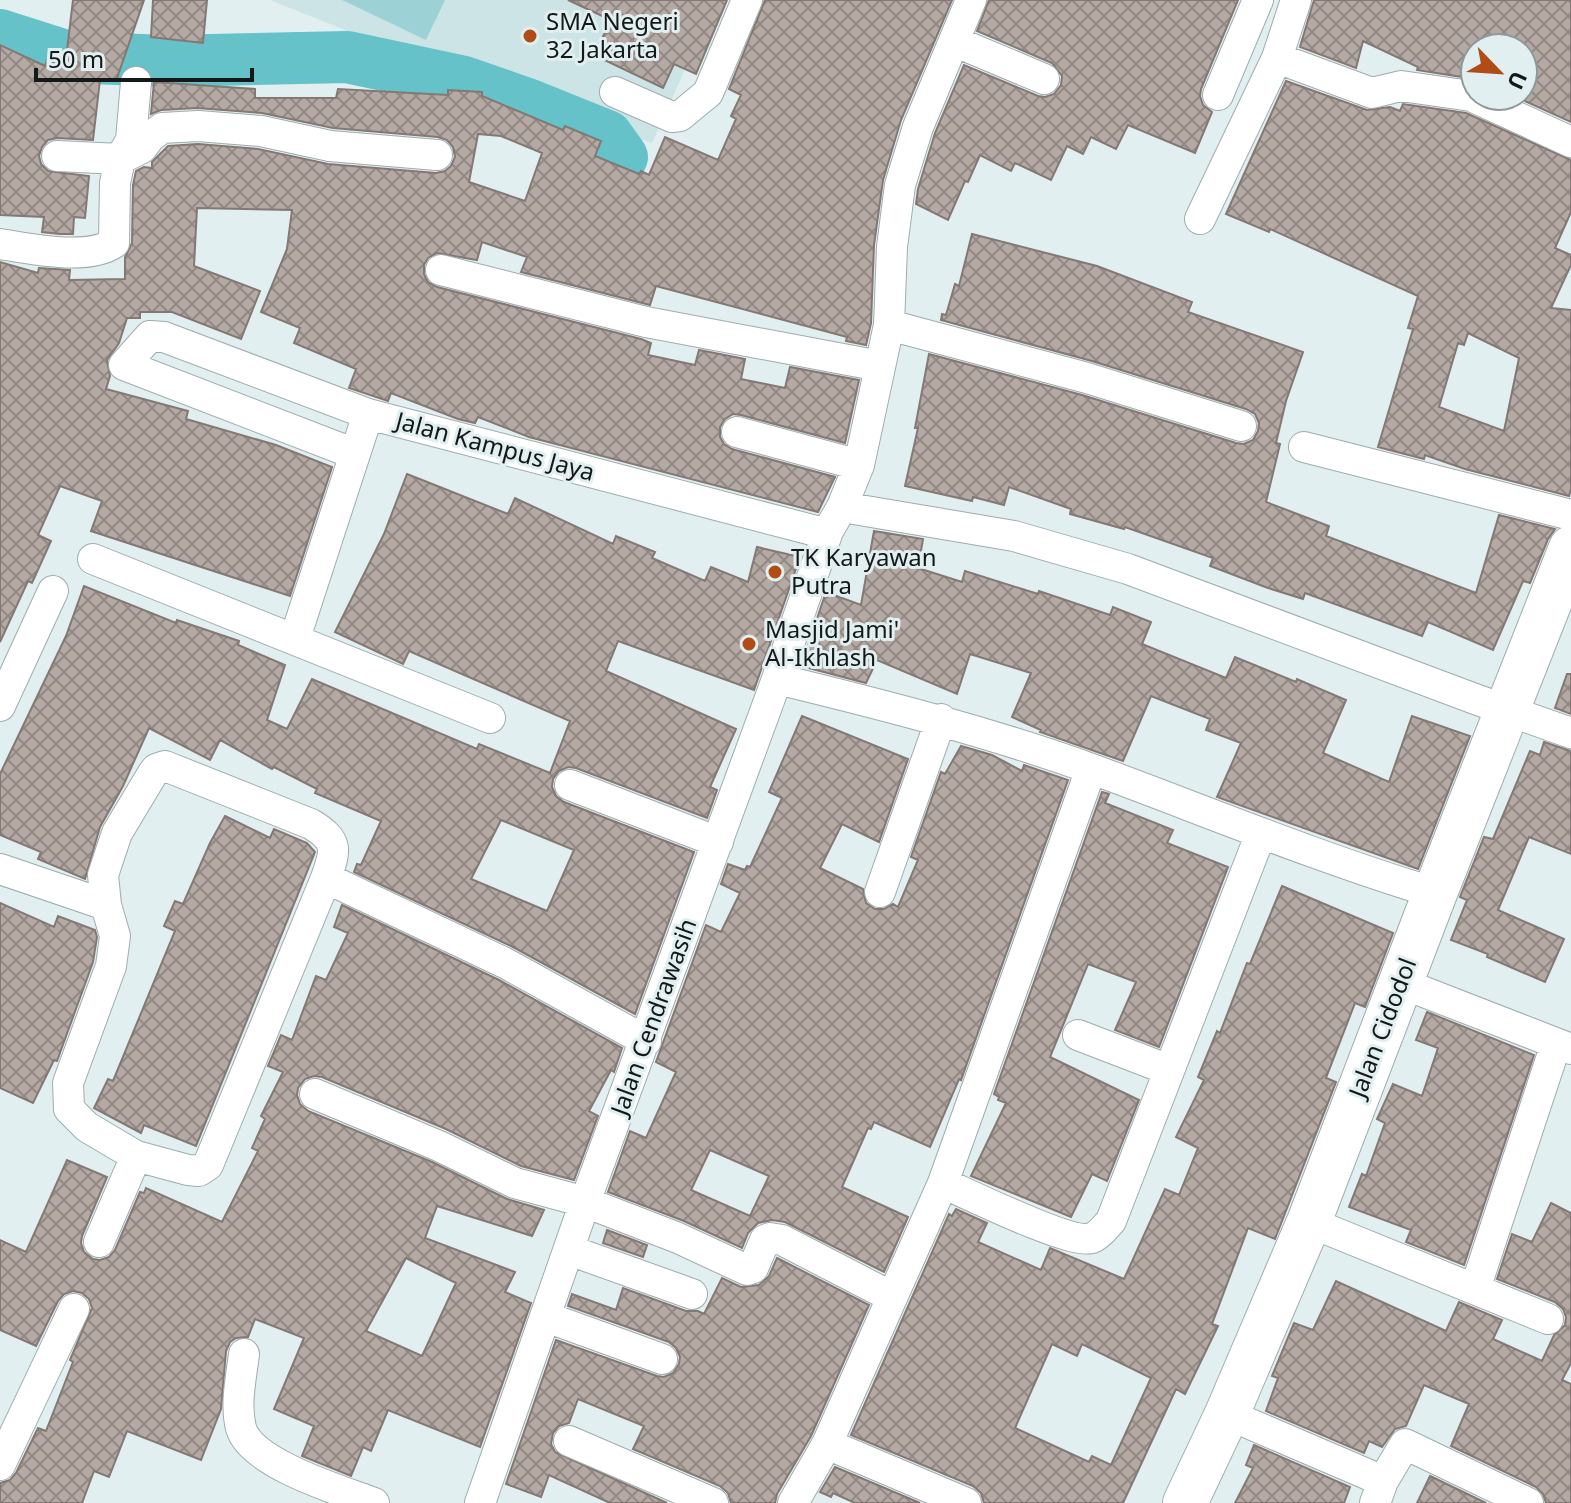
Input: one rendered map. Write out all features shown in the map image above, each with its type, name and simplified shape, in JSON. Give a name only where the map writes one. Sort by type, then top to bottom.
[{"type":"street","points":[[615,92],[672,117],[680,116],[708,93],[747,0]]},
{"type":"street","name":"Jalan Cendrawasih","points":[[480,1503],[585,1202],[835,519],[859,465],[889,325],[892,247],[900,185],[918,127],[971,0]]},
{"type":"street","points":[[1218,95],[1258,0]]},
{"type":"street","points":[[1200,219],[1277,58],[1291,1]]},
{"type":"street","points":[[956,42],[1044,79]]},
{"type":"street","points":[[1277,58],[1372,93],[1401,86],[1471,96],[1571,142]]},
{"type":"street","points":[[0,244],[70,253],[106,248],[114,243],[115,183],[120,159],[131,140],[136,82]]},
{"type":"street","points":[[57,156],[120,159],[142,148],[162,128],[198,126],[261,131],[330,146],[437,155]]},
{"type":"street","points":[[441,270],[646,322],[880,366]]},
{"type":"street","points":[[889,325],[1087,378],[1241,426]]},
{"type":"street","points":[[355,454],[124,365],[150,336],[164,337],[368,414]]},
{"type":"street","name":"Jalan Kampus Jaya","points":[[295,638],[368,414],[816,531],[835,519],[1014,536],[1071,550],[1571,733]]},
{"type":"street","points":[[737,432],[859,465]]},
{"type":"street","points":[[1304,447],[1571,515]]},
{"type":"street","name":"Jalan Cidodol","points":[[1185,1503],[1227,1414],[1309,1222],[1571,548]]},
{"type":"street","points":[[93,559],[490,718]]},
{"type":"street","points":[[0,706],[53,591]]},
{"type":"street","points":[[777,679],[941,719],[1091,769],[1261,833],[1435,893]]},
{"type":"street","points":[[880,892],[941,719]]},
{"type":"street","points":[[165,766],[321,830],[330,840],[334,853],[326,878],[208,1165],[199,1171],[136,1156],[87,1127],[69,1109],[68,1083],[111,966],[115,936],[106,905],[103,875],[117,833],[156,769],[165,766]]},
{"type":"street","points":[[793,1503],[827,1444],[943,1183],[1091,769]]},
{"type":"street","points":[[570,785],[718,842]]},
{"type":"street","points":[[943,1183],[1050,1229],[1082,1239],[1093,1238],[1111,1221],[1261,833]]},
{"type":"street","points":[[0,869],[106,905]]},
{"type":"street","points":[[326,878],[507,964],[646,1041]]},
{"type":"street","points":[[1401,983],[1563,1046],[1475,1289]]},
{"type":"street","points":[[1078,1035],[1169,1070]]},
{"type":"street","points":[[315,1094],[439,1146],[515,1183],[585,1202],[678,1238],[747,1270],[753,1268],[765,1240],[782,1240],[892,1297]]},
{"type":"street","points":[[99,1242],[136,1156]]},
{"type":"street","points":[[1309,1222],[1548,1319]]},
{"type":"street","points":[[569,1250],[692,1294]]},
{"type":"street","points":[[0,1465],[74,1309]]},
{"type":"street","points":[[546,1317],[662,1359]]},
{"type":"street","points":[[244,1354],[238,1412],[242,1432],[250,1444],[293,1472],[374,1503]]},
{"type":"street","points":[[1227,1414],[1379,1492],[1405,1444],[1528,1503]]},
{"type":"street","points":[[569,1441],[713,1503]]},
{"type":"street","points":[[827,1444],[966,1503]]},
{"type":"shaded area","name":"SMA Negeri 32 Jakarta","points":[[270,0],[716,0],[652,143],[451,72]]},
{"type":"shaded area","points":[[342,0],[445,0],[426,40]]},
{"type":"building","points":[[73,0],[144,0],[116,81],[100,80],[93,140],[57,138],[48,140],[42,147],[39,156],[41,164],[48,171],[89,176],[85,218],[74,217],[73,234],[60,234],[42,232],[44,217],[0,215],[0,45],[45,66],[47,60],[65,67]]},
{"type":"building","points":[[153,0],[207,0],[203,43],[151,37]]},
{"type":"building","points":[[568,0],[727,0],[696,74],[674,64],[663,88],[594,55],[611,20]]},
{"type":"building","points":[[765,0],[952,0],[901,120],[883,180],[874,245],[871,323],[866,345],[846,341],[847,337],[656,286],[650,305],[521,272],[527,257],[482,242],[477,260],[437,253],[428,258],[424,274],[428,282],[437,287],[641,339],[651,343],[648,355],[695,365],[699,350],[745,359],[741,379],[785,388],[790,367],[859,380],[845,443],[741,415],[733,414],[720,427],[720,437],[732,449],[835,477],[818,512],[529,437],[478,417],[475,423],[458,419],[391,393],[388,401],[349,388],[356,369],[294,343],[300,328],[261,312],[287,249],[292,210],[197,208],[194,266],[260,291],[241,339],[172,312],[140,312],[140,318],[127,318],[119,343],[107,360],[110,376],[106,389],[188,411],[186,419],[276,445],[332,467],[290,596],[91,531],[102,501],[60,486],[38,535],[51,541],[32,583],[28,581],[0,642],[0,262],[38,273],[39,268],[70,270],[69,280],[125,279],[125,257],[132,243],[136,171],[144,167],[152,168],[152,162],[168,146],[198,144],[258,149],[328,164],[436,173],[451,166],[455,157],[453,147],[447,140],[438,137],[333,128],[262,113],[197,108],[161,110],[151,114],[154,82],[255,89],[255,98],[336,98],[338,89],[448,95],[448,90],[482,92],[482,96],[563,130],[565,126],[601,141],[595,156],[649,175],[665,137],[718,160],[736,119],[731,116],[741,95],[729,89]],"holes":[[[478,134],[501,136],[542,153],[525,201],[469,182]]]},
{"type":"building","points":[[989,0],[1238,0],[1201,89],[1203,105],[1212,112],[1195,153],[1128,125],[1116,149],[1091,137],[1083,154],[1067,146],[1051,180],[1015,163],[1011,171],[980,155],[948,220],[916,204],[935,133],[964,65],[1038,96],[1054,94],[1061,85],[1062,76],[1052,63],[977,31]]},
{"type":"building","points":[[1314,0],[1571,0],[1571,122],[1539,107],[1539,32],[1459,32],[1459,77],[1417,70],[1418,67],[1363,41],[1356,68],[1300,47]]},
{"type":"building","points":[[1286,81],[1367,110],[1390,107],[1400,111],[1403,104],[1466,113],[1571,160],[1571,212],[1555,248],[1571,255],[1571,265],[1551,308],[1571,310],[1569,496],[1465,469],[1425,455],[1424,459],[1378,447],[1413,329],[1408,328],[1418,296],[1270,229],[1269,232],[1226,214]],"holes":[[[1468,333],[1519,358],[1504,431],[1439,407],[1458,343],[1464,345]]]},
{"type":"building","points":[[972,234],[1097,266],[1192,302],[1188,312],[1303,352],[1286,401],[1276,443],[1280,444],[1266,502],[1329,526],[1326,536],[1476,593],[1499,515],[1555,529],[1530,583],[1523,581],[1493,650],[1428,622],[1422,636],[1305,593],[1303,599],[1268,588],[1210,566],[1213,558],[1125,527],[1070,514],[1071,509],[1009,487],[1004,505],[905,486],[918,428],[915,428],[929,354],[1082,395],[1236,443],[1253,440],[1258,431],[1255,414],[1246,409],[1092,361],[941,320],[942,314],[946,315],[955,284],[959,286]]},
{"type":"building","points":[[407,474],[508,514],[515,498],[613,544],[616,536],[655,552],[652,558],[705,581],[711,567],[748,582],[757,547],[800,557],[754,690],[618,641],[606,671],[736,729],[710,787],[717,790],[707,818],[576,768],[559,771],[553,779],[556,796],[564,802],[694,852],[635,1014],[515,948],[354,872],[357,864],[361,865],[381,821],[315,793],[317,789],[274,767],[272,769],[220,740],[210,760],[149,728],[123,786],[100,827],[85,879],[38,859],[41,852],[0,835],[0,774],[66,636],[84,586],[176,623],[177,620],[239,641],[238,645],[285,665],[267,720],[287,729],[312,679],[477,749],[479,744],[550,773],[570,721],[409,651],[403,664],[335,632],[384,534]],"holes":[[[501,820],[574,850],[547,911],[471,879]]]},
{"type":"building","points":[[874,531],[923,539],[918,568],[962,582],[965,571],[1110,615],[1113,607],[1151,622],[1142,644],[1226,678],[1235,657],[1346,700],[1323,753],[1389,782],[1412,716],[1470,736],[1418,869],[1217,797],[1241,743],[1206,730],[1210,719],[1151,696],[1123,761],[1040,732],[1012,717],[1031,673],[970,654],[957,694],[877,660],[866,683],[801,666],[826,592],[861,605]]},
{"type":"building","points":[[1567,674],[1571,674],[1571,714],[1555,708]]},
{"type":"building","points":[[802,716],[908,759],[879,842],[842,824],[820,868],[863,889],[866,903],[875,909],[884,909],[893,904],[898,907],[918,860],[911,857],[941,772],[945,774],[961,746],[992,755],[1022,771],[1024,765],[1068,780],[961,1080],[930,1147],[874,1122],[871,1129],[868,1128],[842,1187],[908,1217],[884,1272],[785,1222],[772,1220],[758,1223],[748,1233],[742,1248],[684,1221],[608,1192],[630,1131],[646,1138],[676,1072],[656,1062],[706,925],[721,932],[740,893],[721,884],[728,864],[745,870],[747,866],[750,867],[782,798],[769,792]],"holes":[[[710,1150],[769,1176],[750,1216],[691,1190]]]},
{"type":"building","points":[[1544,742],[1571,751],[1571,854],[1529,837],[1498,910],[1564,939],[1545,982],[1451,940],[1467,900],[1460,897],[1484,837],[1493,839],[1530,751],[1540,755]]},
{"type":"building","points":[[1102,792],[1109,794],[1105,803],[1173,830],[1167,843],[1228,867],[1159,1047],[1115,1030],[1136,982],[1088,964],[1050,1057],[1139,1100],[1107,1181],[1092,1174],[1071,1217],[971,1176],[1006,1103],[994,1094]]},
{"type":"building","points":[[225,816],[270,838],[274,829],[307,843],[315,852],[196,1146],[144,1125],[141,1133],[94,1108],[108,1079],[113,1081],[175,931],[164,926],[175,901],[183,904]]},
{"type":"building","points":[[1282,886],[1393,933],[1365,1007],[1355,1003],[1326,1078],[1336,1082],[1275,1239],[1248,1228],[1212,1324],[1218,1326],[1185,1394],[1176,1389],[1123,1503],[984,1503],[981,1493],[973,1486],[851,1435],[949,1214],[952,1216],[956,1209],[987,1223],[978,1242],[1041,1270],[1050,1248],[1124,1279],[1165,1189],[1179,1195],[1198,1148],[1176,1137],[1204,1080],[1198,1077],[1217,1031],[1220,1033],[1247,963],[1250,964]],"holes":[[[1052,1344],[1077,1356],[1082,1344],[1151,1378],[1111,1465],[1092,1456],[1089,1462],[1015,1428]]]},
{"type":"building","points":[[0,903],[54,927],[58,916],[95,930],[97,937],[93,962],[57,1061],[54,1060],[33,1103],[0,1088]]},
{"type":"building","points":[[342,905],[499,980],[622,1048],[614,1072],[611,1070],[589,1111],[598,1116],[574,1180],[521,1166],[446,1129],[322,1077],[305,1079],[298,1088],[300,1104],[308,1111],[432,1162],[507,1199],[544,1210],[532,1236],[437,1206],[425,1238],[515,1272],[505,1292],[531,1303],[480,1447],[388,1410],[371,1451],[363,1447],[351,1476],[302,1456],[314,1426],[274,1409],[304,1338],[255,1319],[248,1337],[236,1338],[226,1351],[221,1409],[201,1460],[127,1431],[109,1477],[94,1471],[82,1503],[0,1503],[0,1483],[10,1480],[16,1473],[38,1428],[46,1431],[92,1308],[89,1299],[82,1293],[73,1291],[64,1294],[36,1346],[0,1330],[0,1240],[26,1252],[67,1160],[107,1177],[82,1236],[84,1252],[93,1259],[109,1257],[115,1250],[140,1192],[144,1193],[146,1188],[222,1222],[258,1151],[252,1148],[265,1119],[261,1116],[283,1072],[268,1066],[281,1035],[292,1040],[316,976],[326,980],[348,933],[334,927]],"holes":[[[406,1258],[456,1283],[422,1356],[366,1331]]]},
{"type":"building","points":[[1427,1012],[1534,1055],[1464,1265],[1406,1242],[1411,1230],[1349,1207],[1362,1174],[1366,1176],[1385,1123],[1377,1119],[1393,1084],[1422,1096],[1438,1048],[1416,1040]]},
{"type":"building","points":[[1551,1203],[1571,1213],[1571,1363],[1562,1380],[1571,1384],[1571,1503],[1546,1503],[1536,1487],[1451,1446],[1469,1404],[1424,1385],[1406,1426],[1395,1429],[1382,1447],[1369,1441],[1364,1453],[1266,1411],[1278,1378],[1272,1376],[1294,1323],[1313,1330],[1336,1281],[1446,1331],[1459,1302],[1502,1320],[1493,1339],[1542,1361],[1554,1335],[1565,1325],[1563,1309],[1555,1302],[1497,1279],[1512,1234],[1532,1242]]},
{"type":"building","points":[[607,1230],[647,1245],[643,1257],[603,1243]]},
{"type":"building","points":[[777,1258],[869,1305],[811,1436],[777,1494],[775,1503],[731,1503],[728,1493],[720,1486],[633,1449],[644,1426],[578,1399],[569,1423],[559,1426],[553,1433],[551,1444],[555,1452],[667,1503],[610,1503],[549,1475],[541,1497],[506,1484],[556,1340],[657,1376],[673,1373],[679,1364],[676,1348],[669,1342],[568,1306],[572,1294],[616,1310],[623,1288],[686,1311],[704,1314],[722,1278],[741,1287],[759,1285],[769,1276]]},
{"type":"building","points":[[1254,1445],[1350,1487],[1344,1503],[1235,1503],[1253,1468],[1246,1465]]},
{"type":"building","points":[[835,1467],[920,1503],[855,1503],[833,1493],[831,1497],[820,1492]]},
{"type":"building","points":[[1430,1476],[1486,1503],[1417,1503]]},
{"type":"waterway","points":[[0,35],[69,57],[165,61],[347,57],[464,82],[530,105],[607,136],[622,157]]},
{"type":"place","name":"SMA Negeri 32 Jakarta","points":[[530,36]]},
{"type":"place","name":"TK Karyawan Putra","points":[[775,572]]},
{"type":"place","name":"Masjid Jami' Al-Ikhlash","points":[[749,644]]}]
